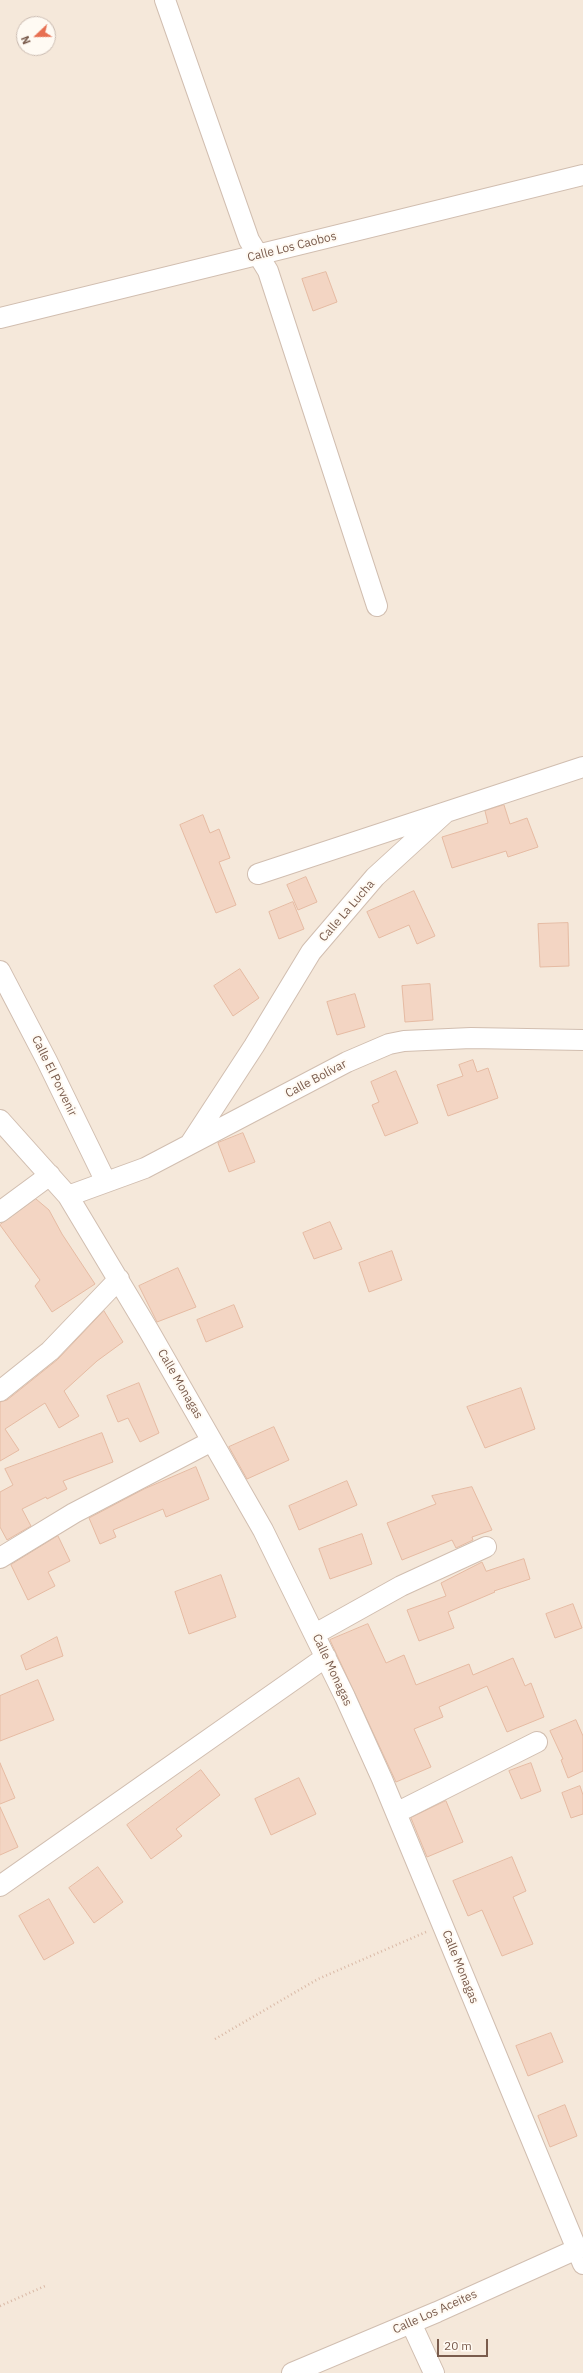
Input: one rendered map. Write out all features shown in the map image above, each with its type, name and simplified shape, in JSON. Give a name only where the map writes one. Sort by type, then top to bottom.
[{"type":"street","points":[[165,0],[249,240],[268,271],[377,606]]},
{"type":"street","name":"Calle Los Caobos","points":[[0,318],[258,256],[583,175]]},
{"type":"street","name":"Calle La Lucha","points":[[189,1146],[254,1046],[311,952],[375,878],[445,814],[583,767]]},
{"type":"street","points":[[258,874],[387,830],[445,814]]},
{"type":"street","name":"Calle El Porvenir","points":[[0,971],[47,1061],[106,1182]]},
{"type":"street","name":"Calle Bolívar","points":[[68,1196],[145,1168],[347,1062],[390,1044],[404,1041],[471,1038],[583,1040]]},
{"type":"street","name":"Calle Monagas","points":[[0,1120],[68,1196],[118,1279],[263,1530],[326,1657],[396,1813],[580,2256]]},
{"type":"street","points":[[0,1212],[50,1175]]},
{"type":"street","points":[[0,1391],[50,1351],[118,1279]]},
{"type":"street","points":[[0,1558],[74,1513],[212,1441]]},
{"type":"street","points":[[315,1634],[401,1586],[486,1547]]},
{"type":"street","points":[[0,1886],[326,1657]]},
{"type":"street","points":[[396,1813],[538,1742]]},
{"type":"street","name":"Calle Los Aceites","points":[[292,2373],[328,2366],[411,2323],[580,2256]]},
{"type":"street","points":[[411,2323],[434,2373]]},
{"type":"path","points":[[215,2039],[318,1979],[443,1924]]},
{"type":"path","points":[[0,2306],[45,2286]]},
{"type":"shaded area","points":[[0,0],[583,0],[583,2373],[0,2373]]},
{"type":"building","points":[[326,272],[337,302],[313,311],[302,279]]},
{"type":"building","points":[[504,805],[510,824],[527,818],[538,847],[508,857],[506,851],[452,868],[442,837],[488,823],[485,811]]},
{"type":"building","points":[[203,815],[210,833],[219,829],[230,858],[219,862],[236,905],[216,913],[180,825]]},
{"type":"building","points":[[306,877],[317,902],[298,910],[287,885]]},
{"type":"building","points":[[414,891],[435,936],[417,944],[409,925],[379,938],[367,912]]},
{"type":"building","points":[[293,902],[304,929],[279,939],[269,912]]},
{"type":"building","points":[[568,923],[569,966],[540,967],[538,924]]},
{"type":"building","points":[[240,969],[259,998],[233,1016],[214,986]]},
{"type":"building","points":[[430,984],[433,1020],[405,1022],[402,986]]},
{"type":"building","points":[[355,994],[365,1027],[337,1035],[327,1002]]},
{"type":"building","points":[[473,1060],[477,1072],[488,1068],[498,1098],[448,1116],[437,1085],[463,1076],[459,1065]]},
{"type":"building","points":[[396,1071],[418,1123],[385,1136],[372,1105],[379,1102],[371,1082]]},
{"type":"building","points":[[243,1133],[255,1162],[229,1172],[218,1143]]},
{"type":"building","points":[[36,1199],[49,1210],[62,1234],[95,1284],[52,1312],[35,1286],[40,1280],[0,1225]]},
{"type":"building","points":[[330,1222],[342,1249],[314,1259],[303,1233]]},
{"type":"building","points":[[392,1251],[402,1280],[369,1292],[359,1263]]},
{"type":"building","points":[[178,1268],[196,1307],[157,1322],[139,1286]]},
{"type":"building","points":[[234,1305],[243,1327],[206,1342],[197,1320]]},
{"type":"building","points":[[104,1311],[123,1342],[97,1361],[64,1391],[79,1416],[59,1428],[45,1403],[5,1429],[19,1450],[0,1461],[0,1402],[7,1400],[57,1360]]},
{"type":"building","points":[[139,1383],[159,1433],[140,1442],[128,1418],[118,1422],[107,1396]]},
{"type":"building","points":[[521,1388],[535,1429],[485,1448],[467,1407]]},
{"type":"building","points":[[274,1427],[289,1460],[247,1479],[229,1447]]},
{"type":"building","points":[[102,1433],[113,1462],[63,1481],[67,1489],[47,1499],[46,1497],[22,1509],[31,1526],[7,1540],[0,1527],[0,1492],[13,1485],[5,1469]]},
{"type":"building","points":[[196,1467],[209,1499],[166,1517],[163,1509],[113,1530],[116,1537],[100,1544],[89,1518],[144,1489]]},
{"type":"building","points":[[347,1481],[357,1505],[299,1530],[289,1506]]},
{"type":"building","points":[[472,1487],[492,1530],[472,1537],[473,1540],[456,1548],[452,1540],[402,1560],[387,1523],[436,1504],[432,1496]]},
{"type":"building","points":[[362,1534],[372,1564],[330,1579],[319,1549]]},
{"type":"building","points":[[58,1536],[70,1561],[48,1572],[55,1586],[28,1600],[11,1565]]},
{"type":"building","points":[[524,1559],[530,1579],[494,1591],[495,1592],[448,1612],[454,1628],[419,1641],[407,1610],[446,1596],[441,1583],[482,1562],[486,1571]]},
{"type":"building","points":[[221,1575],[236,1617],[189,1634],[175,1592]]},
{"type":"building","points":[[573,1604],[582,1628],[555,1638],[546,1614]]},
{"type":"building","points":[[368,1624],[386,1663],[404,1655],[416,1685],[469,1664],[473,1675],[513,1658],[525,1686],[531,1683],[544,1717],[507,1732],[487,1686],[439,1707],[443,1717],[414,1729],[431,1767],[396,1782],[330,1640]]},
{"type":"building","points":[[57,1637],[63,1656],[26,1670],[21,1656]]},
{"type":"building","points":[[38,1680],[54,1720],[0,1741],[0,1696]]},
{"type":"building","points":[[576,1720],[583,1736],[583,1771],[568,1778],[561,1760],[563,1759],[550,1731]]},
{"type":"building","points":[[0,1763],[15,1798],[0,1804]]},
{"type":"building","points":[[531,1763],[541,1791],[521,1799],[509,1771]]},
{"type":"building","points":[[201,1770],[220,1795],[176,1829],[182,1836],[151,1859],[127,1825]]},
{"type":"building","points":[[299,1778],[316,1814],[271,1835],[255,1799]]},
{"type":"building","points":[[580,1786],[583,1795],[583,1814],[571,1818],[562,1793]]},
{"type":"building","points":[[446,1801],[463,1842],[427,1857],[411,1818]]},
{"type":"building","points":[[0,1807],[18,1847],[0,1855]]},
{"type":"building","points":[[512,1857],[526,1891],[513,1897],[533,1944],[502,1956],[482,1910],[468,1916],[453,1881]]},
{"type":"building","points":[[98,1867],[123,1902],[94,1923],[69,1888]]},
{"type":"building","points":[[49,1899],[74,1943],[44,1960],[19,1916]]},
{"type":"building","points":[[551,2033],[563,2062],[528,2076],[516,2046]]},
{"type":"building","points":[[565,2105],[577,2136],[550,2147],[538,2116]]}]
